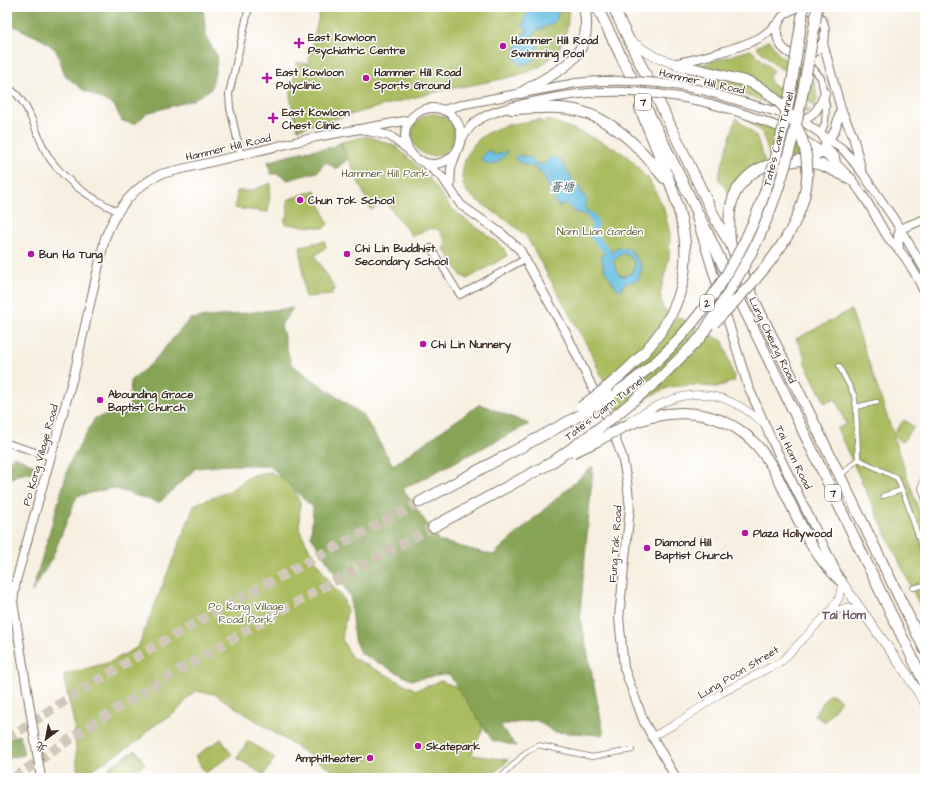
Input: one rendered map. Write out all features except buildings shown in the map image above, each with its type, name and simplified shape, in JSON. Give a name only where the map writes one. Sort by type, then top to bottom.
[{"type":"highway","points":[[521,94],[538,82],[562,70],[573,60],[581,47],[585,34],[586,18],[584,7]]},
{"type":"highway","name":"Lung Cheung Road","points":[[597,7],[925,684]]},
{"type":"highway","name":"Lung Cheung Road","points":[[613,7],[632,42],[636,58],[719,226],[730,243],[756,304],[841,475],[925,650]]},
{"type":"highway","name":"Tate's Cairn Tunnel","points":[[420,502],[562,426],[582,410],[635,380],[665,354],[689,328],[711,298],[740,250],[765,193],[775,160],[790,98],[803,7]]},
{"type":"highway","name":"Tate's Cairn Tunnel","points":[[433,527],[595,437],[644,393],[701,337],[749,257],[767,218],[780,183],[798,115],[817,7]]},
{"type":"highway","points":[[582,410],[628,370],[652,345],[670,316],[682,284],[685,263],[684,236],[678,208],[623,60]]},
{"type":"highway","points":[[676,64],[749,82],[773,97],[787,112],[797,127],[804,145],[807,159],[806,190],[796,220],[777,252],[736,300],[701,337]]},
{"type":"highway","points":[[511,108],[570,109],[600,119],[627,137],[671,186]]},
{"type":"highway","points":[[801,161],[826,146]]},
{"type":"highway","points":[[730,243],[729,224],[732,202],[744,181],[752,173],[767,166],[801,161],[822,165],[851,180]]},
{"type":"highway","points":[[595,437],[664,414],[695,413],[719,419],[744,434],[766,457],[799,524],[829,570],[842,582]]},
{"type":"main road","points":[[823,43],[812,54],[802,56],[792,55],[779,43],[776,32],[779,22],[784,14],[793,9],[802,8],[813,11],[822,19],[825,27],[823,43],[841,109],[853,136],[862,171]]},
{"type":"main road","points":[[676,64],[751,41],[762,36],[779,22]]},
{"type":"main road","name":"Lung Cheung Road","points":[[632,42],[655,57],[676,64]]},
{"type":"main road","name":"Hammer Hill Road","points":[[443,110],[576,83],[602,80],[638,80],[702,90],[798,118],[821,133],[826,146]]},
{"type":"main road","name":"Hammer Hill Road","points":[[459,146],[469,128],[489,114],[578,94],[633,91],[662,94],[700,101],[745,113],[826,146]]},
{"type":"main road","points":[[798,118],[802,119],[814,114],[821,105],[825,93]]},
{"type":"main road","points":[[450,188],[451,168],[459,146],[460,132],[457,123],[451,115],[443,110],[429,108],[422,110],[410,120],[405,136],[410,152],[422,161],[432,163],[442,162],[451,157],[459,146]]},
{"type":"main road","points":[[826,146],[838,123],[841,109]]},
{"type":"main road","name":"Hammer Hill Road","points":[[117,212],[132,193],[149,180],[161,174],[316,137],[410,120]]},
{"type":"main road","name":"Hammer Hill Road","points":[[357,129],[390,136],[410,152]]},
{"type":"main road","points":[[826,146],[837,164],[863,194],[891,244],[899,249]]},
{"type":"main road","points":[[826,146],[844,150],[862,171],[925,270]]},
{"type":"main road","name":"Fung Tak Road","points":[[422,161],[435,170],[450,188],[461,205],[511,241],[525,259],[581,364],[612,431],[622,456],[630,508],[619,618],[624,668],[638,708],[651,736],[676,778]]},
{"type":"main road","name":"Tai Hom Road","points":[[690,198],[748,386],[765,425],[842,582],[863,614],[906,673],[924,705]]},
{"type":"main road","name":"Po Kong Village Road","points":[[41,778],[13,602],[16,581],[75,370],[105,238],[117,212]]},
{"type":"main road","points":[[900,229],[925,219]]},
{"type":"main road","points":[[900,229],[898,236],[899,249],[925,294]]},
{"type":"street","points":[[241,156],[230,108],[229,94],[249,7]]},
{"type":"street","points":[[792,55],[818,72],[825,93],[826,106],[825,123],[821,133]]},
{"type":"street","points":[[7,87],[23,104],[41,144],[59,170],[85,194],[117,212]]},
{"type":"street","points":[[431,248],[460,295],[525,259]]},
{"type":"street","points":[[840,366],[854,395],[856,407],[858,459],[841,475]]},
{"type":"street","points":[[612,431],[666,400],[691,395],[707,396],[734,402],[749,411],[765,425]]},
{"type":"street","points":[[856,407],[877,402]]},
{"type":"street","points":[[7,443],[51,457]]},
{"type":"street","points":[[858,459],[897,478],[925,557]]},
{"type":"street","points":[[925,474],[921,487],[925,500]]},
{"type":"street","points":[[883,496],[902,490]]},
{"type":"street","name":"Lung Poon Street","points":[[651,736],[674,725],[720,694],[782,661],[828,614],[839,598],[842,582]]},
{"type":"street","points":[[913,588],[925,585]]},
{"type":"street","name":"Lung Poon Street","points":[[828,614],[847,607],[863,614]]},
{"type":"street","points":[[500,778],[526,753],[538,745],[592,756],[632,750]]},
{"type":"green space","points":[[7,7],[203,7],[206,36],[218,58],[211,89],[193,100],[147,113],[135,124],[122,121],[114,105],[83,90],[65,75],[56,50],[43,40],[7,23]]},
{"type":"green space","name":"Hammer Hill Road Sports Ground","points":[[321,7],[568,7],[568,24],[560,47],[555,54],[549,60],[533,70],[507,78],[447,89],[419,96],[298,129],[290,97],[297,62],[308,64]]},
{"type":"green space","points":[[770,40],[774,48],[784,59],[809,76],[815,82],[817,99],[814,107],[789,78],[786,71],[778,67],[756,47]]},
{"type":"green space","points":[[751,50],[773,70],[769,77],[772,85],[777,87],[786,85],[809,111],[787,111],[752,97],[710,85],[712,76],[742,82],[745,76],[700,65]]},
{"type":"green space","points":[[433,114],[448,120],[454,135],[448,150],[433,156],[418,150],[412,135],[418,120]]},
{"type":"green space","points":[[736,118],[756,136],[765,162],[733,194],[728,192],[718,178]]},
{"type":"green space","points":[[745,118],[772,128],[810,149],[810,154],[771,161],[763,134]]},
{"type":"green space","name":"Nam Lian Garden","points":[[540,120],[542,123],[547,120],[566,126],[613,148],[632,160],[645,178],[647,176],[663,206],[670,234],[669,257],[660,294],[663,309],[723,341],[735,381],[716,387],[691,385],[669,387],[624,409],[617,410],[590,351],[526,236],[509,222],[471,196],[463,185],[462,171],[468,155],[474,144],[483,136],[492,130],[504,126]]},
{"type":"green space","name":"Hammer Hill Park","points":[[367,136],[395,146],[426,174],[452,209],[503,247],[507,256],[467,279],[461,275],[444,249],[446,242],[439,230],[431,228],[412,236],[385,201],[371,210],[341,142]]},
{"type":"green space","points":[[341,142],[348,159],[336,169],[326,162],[317,172],[288,180],[278,174],[271,174],[268,162],[300,152],[330,148]]},
{"type":"green space","points":[[271,183],[268,212],[235,208],[237,191],[250,191]]},
{"type":"green space","points":[[315,190],[328,224],[324,228],[285,224],[285,218],[288,218],[287,200]]},
{"type":"green space","points":[[325,241],[326,247],[315,256],[336,290],[332,290],[332,295],[305,297],[300,246]]},
{"type":"green space","points":[[293,308],[281,325],[291,364],[363,415],[393,465],[480,404],[529,424],[403,489],[439,541],[493,555],[593,466],[580,615],[604,735],[554,732],[536,720],[500,725],[516,746],[492,740],[449,674],[411,680],[360,653],[354,639],[350,596],[311,536],[313,508],[269,465],[228,465],[196,468],[159,503],[113,488],[77,496],[52,558],[32,592],[70,462],[95,418],[129,410],[131,380],[150,365],[190,319]]},
{"type":"green space","points":[[851,310],[893,434],[904,420],[914,427],[902,442],[893,436],[925,528],[925,617],[837,429],[846,424],[836,399],[825,403],[804,361],[806,359],[796,339]]},
{"type":"green space","points":[[15,456],[34,465],[35,472],[17,475],[7,481],[7,463]]},
{"type":"green space","name":"Po Kong Village Road Park","points":[[270,472],[289,481],[300,502],[299,528],[312,555],[331,584],[343,598],[347,611],[342,639],[351,657],[416,690],[441,681],[464,690],[482,707],[482,731],[471,755],[509,760],[489,778],[344,778],[215,694],[195,691],[180,708],[144,734],[140,740],[78,778],[74,723],[63,675],[110,662],[138,647],[195,504],[228,492],[252,475]]},
{"type":"green space","points":[[830,693],[841,700],[825,722],[814,715]]},
{"type":"green space","points":[[20,735],[24,755],[7,758],[7,738]]},
{"type":"green space","points":[[221,739],[232,755],[205,773],[195,756]]},
{"type":"green space","points":[[248,741],[275,758],[264,775],[237,758]]},
{"type":"green space","points":[[136,750],[145,764],[123,778],[116,778],[109,767]]},
{"type":"water","points":[[532,7],[558,7],[558,13],[557,18],[552,24],[535,32],[533,36],[538,44],[538,52],[532,61],[523,65],[515,60],[515,53],[522,34],[526,34],[527,30],[523,26],[525,17]]},
{"type":"water","points":[[488,150],[495,155],[507,151],[507,153],[497,163],[489,165],[481,159]]},
{"type":"water","name":"蒼塘","points":[[518,155],[532,158],[536,164],[544,164],[550,157],[561,160],[574,183],[579,187],[587,201],[584,204],[586,209],[593,215],[590,217],[575,212],[565,203],[558,207],[541,172],[538,169],[517,161],[514,158]]},
{"type":"water","points":[[618,247],[630,249],[642,267],[638,280],[625,283],[622,289],[617,289],[605,271],[601,258],[606,250],[613,251]],"holes":[[[623,253],[630,256],[635,264],[633,272],[626,276],[619,275],[613,262]]]},
{"type":"waterway","points":[[591,216],[595,222],[593,236],[606,250]]},
{"type":"tunnel","points":[[7,739],[57,706],[158,644],[262,586],[420,502]]},
{"type":"tunnel","points":[[14,778],[64,743],[167,677],[433,527]]},
{"type":"place","name":"East Kowloon Psychiatric Centre","points":[[299,43]]},
{"type":"place","name":"Hammer Hill Road Swimming Pool","points":[[503,46]]},
{"type":"place","name":"East Kowloon Polyclinic","points":[[267,78]]},
{"type":"place","name":"Hammer Hill Road Sports Ground","points":[[366,78]]},
{"type":"place","name":"East Kowloon Chest Clinic","points":[[273,118]]},
{"type":"place","name":"Chun Tok School","points":[[300,200]]},
{"type":"place","name":"Bun Ha Tung","points":[[31,254]]},
{"type":"place","name":"Chi Lin Buddhist Secondary School","points":[[347,254]]},
{"type":"place","name":"Chi Lin Nunnery","points":[[423,344]]},
{"type":"place","name":"Abounding Grace Baptist Church","points":[[100,400]]},
{"type":"place","name":"Plaza Hollywood","points":[[745,533]]},
{"type":"place","name":"Diamond Hill Baptist Church","points":[[647,548]]},
{"type":"place","name":"Skatepark","points":[[418,746]]},
{"type":"place","name":"Amphitheater","points":[[370,758]]},
{"type":"district","name":"Tai Hom","points":[[844,615]]}]
